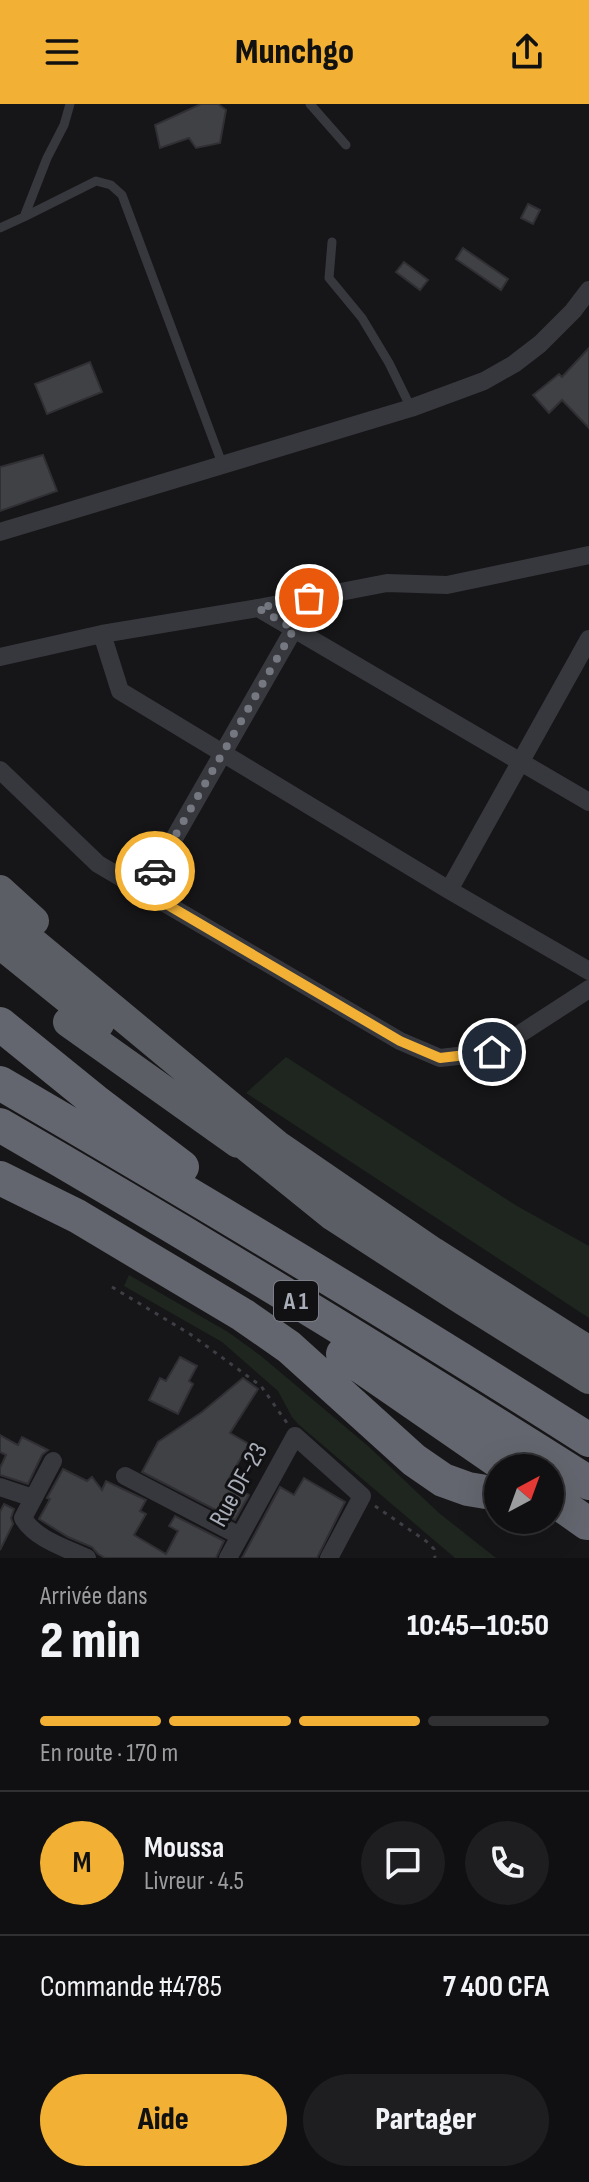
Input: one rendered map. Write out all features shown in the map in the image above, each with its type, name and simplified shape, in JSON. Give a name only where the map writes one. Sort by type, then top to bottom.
[{"type":"highway","points":[[0,890],[333,1216],[589,1379]]},
{"type":"highway","points":[[0,915],[268,1151]]},
{"type":"highway","points":[[0,944],[117,1039],[268,1151]]},
{"type":"highway","points":[[0,968],[60,1017],[589,1351]]},
{"type":"highway","points":[[0,1024],[172,1160],[446,1349]]},
{"type":"highway","name":"A 1","points":[[0,1083],[446,1349],[589,1440]]},
{"type":"highway","name":"A 1","points":[[0,1125],[428,1381],[589,1483]]},
{"type":"highway","points":[[0,1178],[77,1216],[243,1315],[289,1347],[414,1460],[443,1480],[484,1492]]},
{"type":"highway","points":[[115,1191],[488,1454]]},
{"type":"highway","points":[[564,1507],[588,1524]]},
{"type":"highway","points":[[564,1512],[588,1524]]},
{"type":"street","points":[[0,532],[411,408],[484,381],[540,344],[589,290]]},
{"type":"street","points":[[0,657],[102,634],[387,583],[447,585],[589,555]]},
{"type":"street","points":[[258,608],[589,802]]},
{"type":"street","points":[[144,891],[294,629]]},
{"type":"street","points":[[102,634],[120,691],[589,971]]},
{"type":"street","points":[[449,890],[589,639]]},
{"type":"street","points":[[0,770],[98,864],[400,1041],[440,1058],[492,1052],[589,989]]},
{"type":"street","points":[[295,1436],[362,1496],[329,1558]]},
{"type":"street","name":"Rue DF-23","points":[[228,1558],[295,1436]]},
{"type":"street","points":[[53,1461],[23,1518],[28,1527],[87,1558]]},
{"type":"street","points":[[125,1476],[240,1536]]},
{"type":"street","points":[[0,1487],[33,1498]]},
{"type":"lane","points":[[24,217],[70,104]]},
{"type":"lane","points":[[310,104],[346,145]]},
{"type":"lane","points":[[0,228],[96,181],[111,185],[122,195],[223,466]]},
{"type":"lane","points":[[332,242],[329,278],[362,318],[411,408]]},
{"type":"path","points":[[112,1287],[190,1334],[261,1386],[295,1436]]},
{"type":"path","points":[[362,1496],[426,1541],[434,1549],[435,1558]]},
{"type":"shaded area","points":[[286,1057],[517,1206],[589,1246],[589,1318],[246,1093]]},
{"type":"shaded area","points":[[129,1275],[228,1332],[261,1356],[368,1446],[439,1513],[496,1558],[455,1558],[298,1424],[278,1391],[222,1342],[124,1286]]},
{"type":"building","points":[[201,104],[218,104],[226,110],[220,143],[196,148],[189,138],[160,148],[155,125]]},
{"type":"building","points":[[528,204],[540,210],[533,224],[521,218]]},
{"type":"building","points":[[463,248],[508,279],[501,290],[456,259]]},
{"type":"building","points":[[404,262],[428,280],[420,290],[396,272]]},
{"type":"building","points":[[589,348],[589,428],[562,400],[549,413],[533,395],[559,374],[562,377]]},
{"type":"building","points":[[90,362],[102,392],[47,414],[35,384]]},
{"type":"building","points":[[43,455],[57,491],[0,511],[0,467]]},
{"type":"building","points":[[180,1357],[197,1366],[189,1381],[193,1384],[178,1414],[149,1400],[160,1378],[166,1381]]},
{"type":"building","points":[[243,1378],[258,1389],[230,1433],[249,1444],[227,1482],[249,1495],[235,1520],[142,1472],[158,1442],[202,1412]]},
{"type":"building","points":[[0,1435],[18,1445],[22,1437],[48,1450],[42,1455],[28,1484],[0,1475],[6,1455],[0,1452]]},
{"type":"building","points":[[63,1469],[87,1481],[92,1477],[102,1490],[106,1481],[146,1500],[140,1511],[146,1514],[134,1535],[166,1554],[178,1531],[169,1526],[175,1516],[224,1541],[216,1558],[105,1558],[92,1547],[68,1537],[39,1519]]},
{"type":"building","points":[[304,1478],[345,1502],[317,1558],[242,1558],[280,1487],[294,1495]]},
{"type":"building","points":[[4,1504],[14,1509],[13,1524],[0,1550],[0,1512]]},
{"type":"way so far","points":[[155,871],[294,629],[258,608],[309,598]]},
{"type":"route","points":[[155,871],[144,891],[400,1041],[440,1058],[492,1052]]}]
